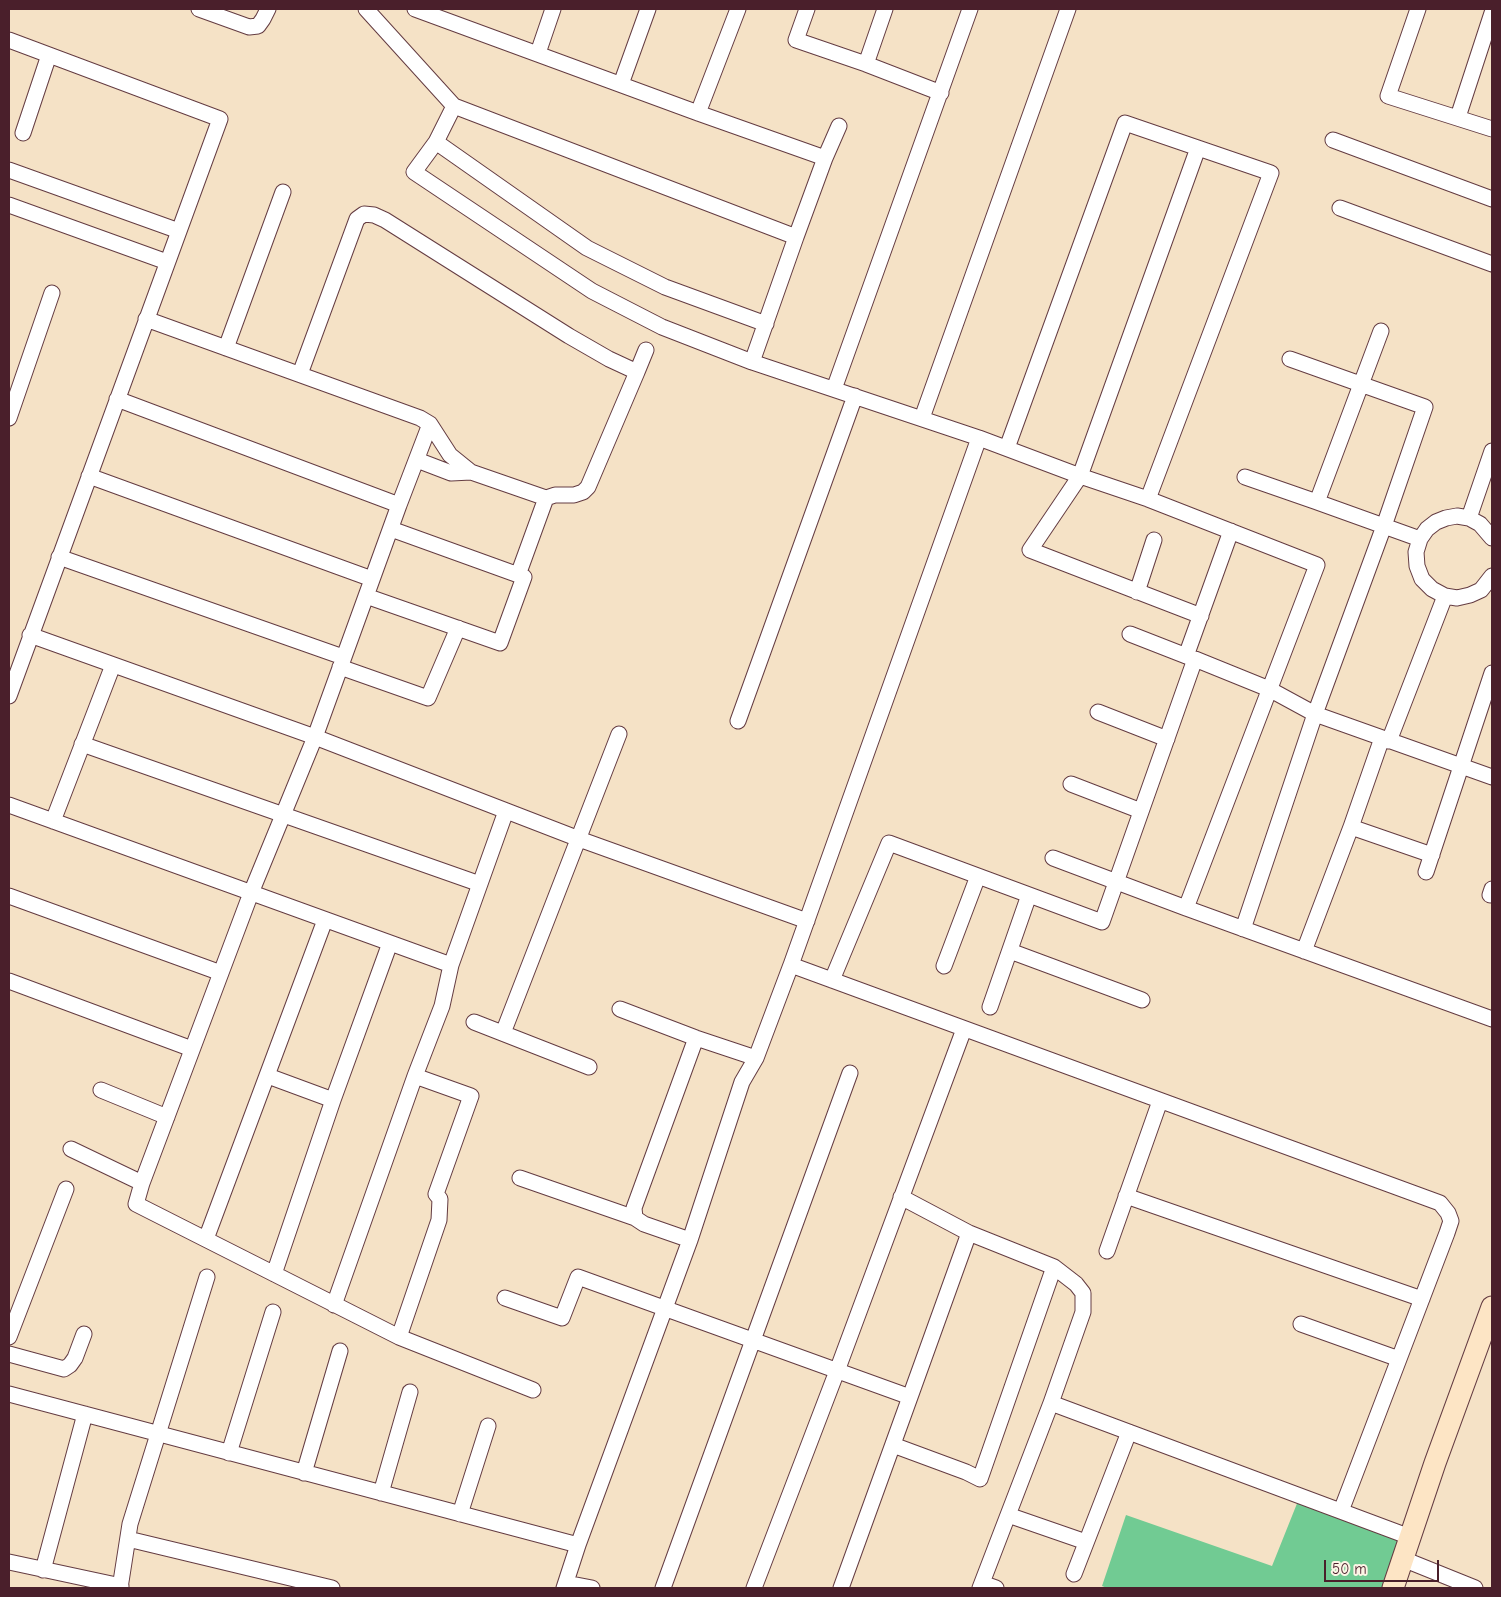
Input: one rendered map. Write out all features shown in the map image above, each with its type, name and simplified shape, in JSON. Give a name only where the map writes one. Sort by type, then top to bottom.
[{"type":"street","points":[[200,9],[249,27],[258,26],[264,19],[268,9]]},
{"type":"street","points":[[368,9],[454,106],[796,237]]},
{"type":"street","points":[[415,9],[825,158]]},
{"type":"street","points":[[538,53],[553,9]]},
{"type":"street","points":[[621,84],[648,9]]},
{"type":"street","points":[[698,113],[738,9]]},
{"type":"street","points":[[866,64],[886,9]]},
{"type":"street","points":[[834,388],[970,9]]},
{"type":"street","points":[[922,418],[1068,9]]},
{"type":"street","points":[[1418,9],[1388,96],[1492,129]]},
{"type":"street","points":[[803,10],[796,40],[941,93]]},
{"type":"street","points":[[1458,117],[1492,13]]},
{"type":"street","points":[[9,40],[220,119],[9,696]]},
{"type":"street","points":[[23,133],[49,55]]},
{"type":"street","points":[[454,106],[436,142],[414,172],[592,291],[662,326],[752,362],[922,418],[1080,476],[1148,498],[1316,565],[1186,908]]},
{"type":"street","points":[[1008,448],[1125,123],[1270,173],[1148,498]]},
{"type":"street","points":[[752,362],[825,158],[839,126]]},
{"type":"street","points":[[1333,140],[1492,199]]},
{"type":"street","points":[[436,142],[587,248],[665,287],[766,324]]},
{"type":"street","points":[[1198,148],[1080,476],[1030,550],[1200,616]]},
{"type":"street","points":[[9,170],[179,231]]},
{"type":"street","points":[[226,348],[283,192]]},
{"type":"street","points":[[9,205],[167,262]]},
{"type":"street","points":[[1340,208],[1492,264]]},
{"type":"street","points":[[300,374],[357,219],[364,214],[374,215],[385,220],[569,336],[609,360],[636,372]]},
{"type":"street","points":[[9,418],[52,293]]},
{"type":"street","points":[[146,319],[420,418],[430,424],[450,455],[471,472],[546,498],[555,495],[574,496],[583,492],[588,487],[646,350]]},
{"type":"street","points":[[1317,502],[1381,330]]},
{"type":"street","points":[[1243,929],[1315,714],[1426,407],[1290,359]]},
{"type":"street","points":[[738,721],[855,396]]},
{"type":"street","points":[[117,399],[400,505]]},
{"type":"street","points":[[430,424],[315,737],[251,893],[166,1117],[136,1204],[399,1337],[533,1390]]},
{"type":"street","points":[[592,1588],[565,1585],[690,1240],[742,1082],[756,1058],[807,922],[979,438]]},
{"type":"street","points":[[1469,518],[1492,451]]},
{"type":"street","points":[[417,460],[451,473],[471,472]]},
{"type":"street","points":[[89,476],[372,579]]},
{"type":"street","points":[[1245,477],[1420,538]]},
{"type":"street","points":[[518,575],[546,498]]},
{"type":"street","points":[[1492,538],[1480,524],[1469,518],[1452,517],[1436,522],[1427,529],[1420,538],[1416,552],[1417,566],[1422,579],[1432,589],[1445,596],[1457,598],[1470,596],[1481,590],[1492,576]]},
{"type":"street","points":[[366,596],[500,643],[524,577],[391,529]]},
{"type":"street","points":[[832,980],[889,844],[1102,922],[1167,739],[1200,616],[1231,531]]},
{"type":"street","points":[[1137,592],[1154,540]]},
{"type":"street","points":[[59,558],[341,662],[428,698],[458,628]]},
{"type":"street","points":[[1304,951],[1351,827],[1445,596]]},
{"type":"street","points":[[1130,634],[1269,689],[1315,714],[1492,777]]},
{"type":"street","points":[[30,635],[315,737],[579,839],[807,922]]},
{"type":"street","points":[[53,821],[113,665]]},
{"type":"street","points":[[1426,872],[1492,674]]},
{"type":"street","points":[[1098,712],[1167,739]]},
{"type":"street","points":[[503,1033],[619,734]]},
{"type":"street","points":[[82,744],[480,884]]},
{"type":"street","points":[[1071,784],[1141,811]]},
{"type":"street","points":[[9,805],[452,965]]},
{"type":"street","points":[[334,1305],[415,1076],[442,1006],[452,965],[506,811]]},
{"type":"street","points":[[1351,827],[1432,855]]},
{"type":"street","points":[[1053,858],[1116,883],[1492,1019]]},
{"type":"street","points":[[944,966],[978,876]]},
{"type":"street","points":[[990,1007],[1029,895]]},
{"type":"street","points":[[9,896],[221,973]]},
{"type":"street","points":[[206,1239],[325,920]]},
{"type":"street","points":[[274,1274],[333,1100],[390,942]]},
{"type":"street","points":[[1010,950],[1142,1000]]},
{"type":"street","points":[[791,965],[1440,1203],[1448,1213],[1451,1221],[1342,1512]]},
{"type":"street","points":[[9,981],[192,1050]]},
{"type":"street","points":[[620,1008],[696,1038],[756,1058]]},
{"type":"street","points":[[474,1022],[589,1067]]},
{"type":"street","points":[[754,1588],[964,1029]]},
{"type":"street","points":[[634,1218],[634,1208],[696,1038]]},
{"type":"street","points":[[663,1588],[850,1073]]},
{"type":"street","points":[[268,1076],[333,1100]]},
{"type":"street","points":[[399,1337],[439,1220],[440,1199],[436,1194],[471,1096],[415,1076]]},
{"type":"street","points":[[101,1090],[166,1117]]},
{"type":"street","points":[[1107,1251],[1160,1101]]},
{"type":"street","points":[[71,1150],[142,1183]]},
{"type":"street","points":[[520,1178],[690,1240]]},
{"type":"street","points":[[9,1337],[66,1189]]},
{"type":"street","points":[[1126,1196],[1422,1299]]},
{"type":"street","points":[[901,1197],[969,1233],[1054,1267],[1076,1284],[1083,1293],[1084,1312],[981,1586],[996,1588]]},
{"type":"street","points":[[843,1588],[969,1233]]},
{"type":"street","points":[[893,1445],[980,1479],[1054,1267]]},
{"type":"street","points":[[9,1562],[121,1587],[130,1524],[207,1277]]},
{"type":"street","points":[[506,1298],[562,1318],[578,1277],[910,1397]]},
{"type":"street","points":[[1393,1588],[1435,1463],[1492,1307]]},
{"type":"street","points":[[229,1453],[273,1312]]},
{"type":"street","points":[[1301,1324],[1400,1359]]},
{"type":"street","points":[[9,1354],[64,1369],[75,1358],[84,1334]]},
{"type":"street","points":[[304,1473],[340,1351]]},
{"type":"street","points":[[381,1493],[410,1392]]},
{"type":"street","points":[[9,1396],[85,1414],[578,1545]]},
{"type":"street","points":[[1051,1403],[1410,1537]]},
{"type":"street","points":[[43,1570],[85,1414]]},
{"type":"street","points":[[460,1514],[488,1426]]},
{"type":"street","points":[[1074,1574],[1129,1432]]},
{"type":"street","points":[[1008,1515],[1086,1542]]},
{"type":"street","points":[[128,1539],[304,1585],[332,1588]]},
{"type":"street","points":[[1403,1559],[1475,1588]]},
{"type":"green space","points":[[1300,1496],[1410,1537],[1393,1588],[1107,1588],[1102,1586],[1126,1515],[1272,1566]]}]
